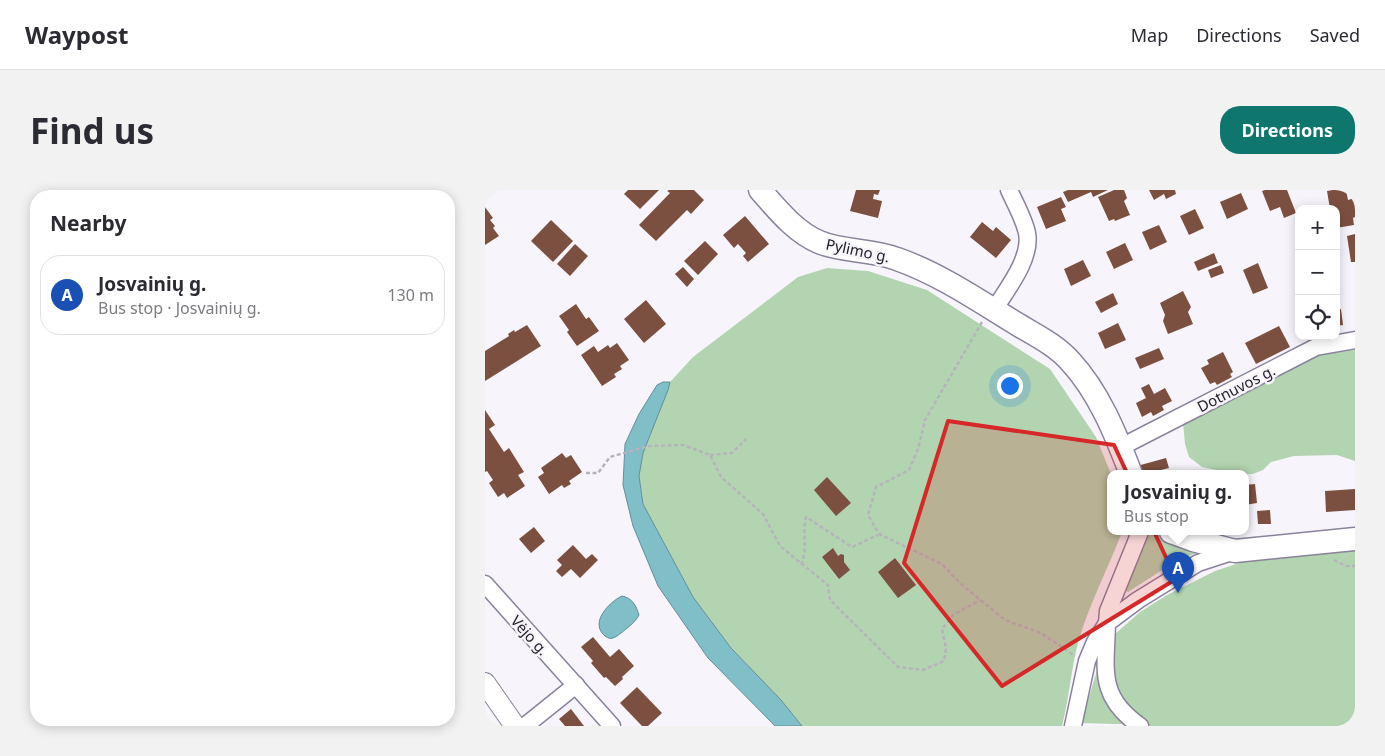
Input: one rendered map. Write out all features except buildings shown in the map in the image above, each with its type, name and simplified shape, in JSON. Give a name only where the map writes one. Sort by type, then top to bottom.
[{"type":"main road","name":"Pylimo g.","points":[[760,190],[804,233],[819,242],[885,254],[899,259],[934,276],[1056,348],[1082,374],[1100,403],[1130,470]]},
{"type":"main road","points":[[1179,535],[1235,551],[1355,539]]},
{"type":"street","points":[[992,309],[1023,261],[1027,249],[1027,231],[1009,190]]},
{"type":"street","name":"Dotnuvos g.","points":[[1121,447],[1317,347],[1355,340]]},
{"type":"street","points":[[1139,535],[1108,611],[1105,674],[1109,690],[1120,710],[1140,726]]},
{"type":"street","points":[[1073,726],[1087,663],[1095,642],[1107,623],[1146,594],[1198,563],[1235,551]]},
{"type":"street","name":"Vėjo g.","points":[[485,584],[612,726]]},
{"type":"street","points":[[485,683],[515,726]]},
{"type":"street","points":[[525,726],[576,686]]},
{"type":"path","points":[[992,309],[925,420],[919,449],[909,470],[877,487],[868,515],[879,534],[942,564],[961,584],[1005,620],[1041,634],[1087,663]]},
{"type":"path","points":[[586,473],[598,473],[610,457],[649,446],[683,445],[710,455],[731,453],[746,439]]},
{"type":"path","points":[[710,455],[721,477],[763,514],[780,546],[801,565],[828,585],[830,600],[898,667],[923,670],[945,661],[946,648],[942,629],[953,615],[980,600]]},
{"type":"path","points":[[801,565],[805,557],[804,525],[806,517],[852,548],[879,534]]},
{"type":"highlighted area","points":[[948,421],[1114,445],[1176,579],[1002,686],[904,563]]},
{"type":"green space","points":[[827,268],[868,271],[927,290],[1050,369],[1096,437],[1109,470],[1107,470],[1107,535],[1121,535],[1078,643],[1062,726],[802,726],[781,700],[731,648],[693,597],[643,504],[639,476],[643,453],[670,382],[693,357],[798,277]]},
{"type":"green space","points":[[1355,350],[1355,461],[1337,455],[1294,456],[1271,462],[1263,470],[1249,474],[1249,470],[1217,470],[1202,467],[1189,457],[1185,444],[1183,423],[1292,366],[1320,355]]},
{"type":"green space","points":[[1149,535],[1160,535],[1197,551],[1173,563],[1128,592],[1125,588]]},
{"type":"green space","points":[[1355,548],[1355,726],[1150,726],[1081,723],[1099,664],[1115,634],[1140,612],[1167,595],[1215,571],[1260,556]]},
{"type":"water","points":[[663,382],[670,382],[643,453],[639,476],[643,504],[693,597],[731,648],[781,700],[802,726],[775,726],[708,658],[658,586],[633,526],[623,485],[625,444],[639,414],[657,385]]},
{"type":"water","points":[[622,596],[633,602],[639,615],[633,623],[619,634],[609,638],[601,631],[600,619],[607,608]]},
{"type":"place","name":"Josvainių g.","points":[[1178,593]]}]
